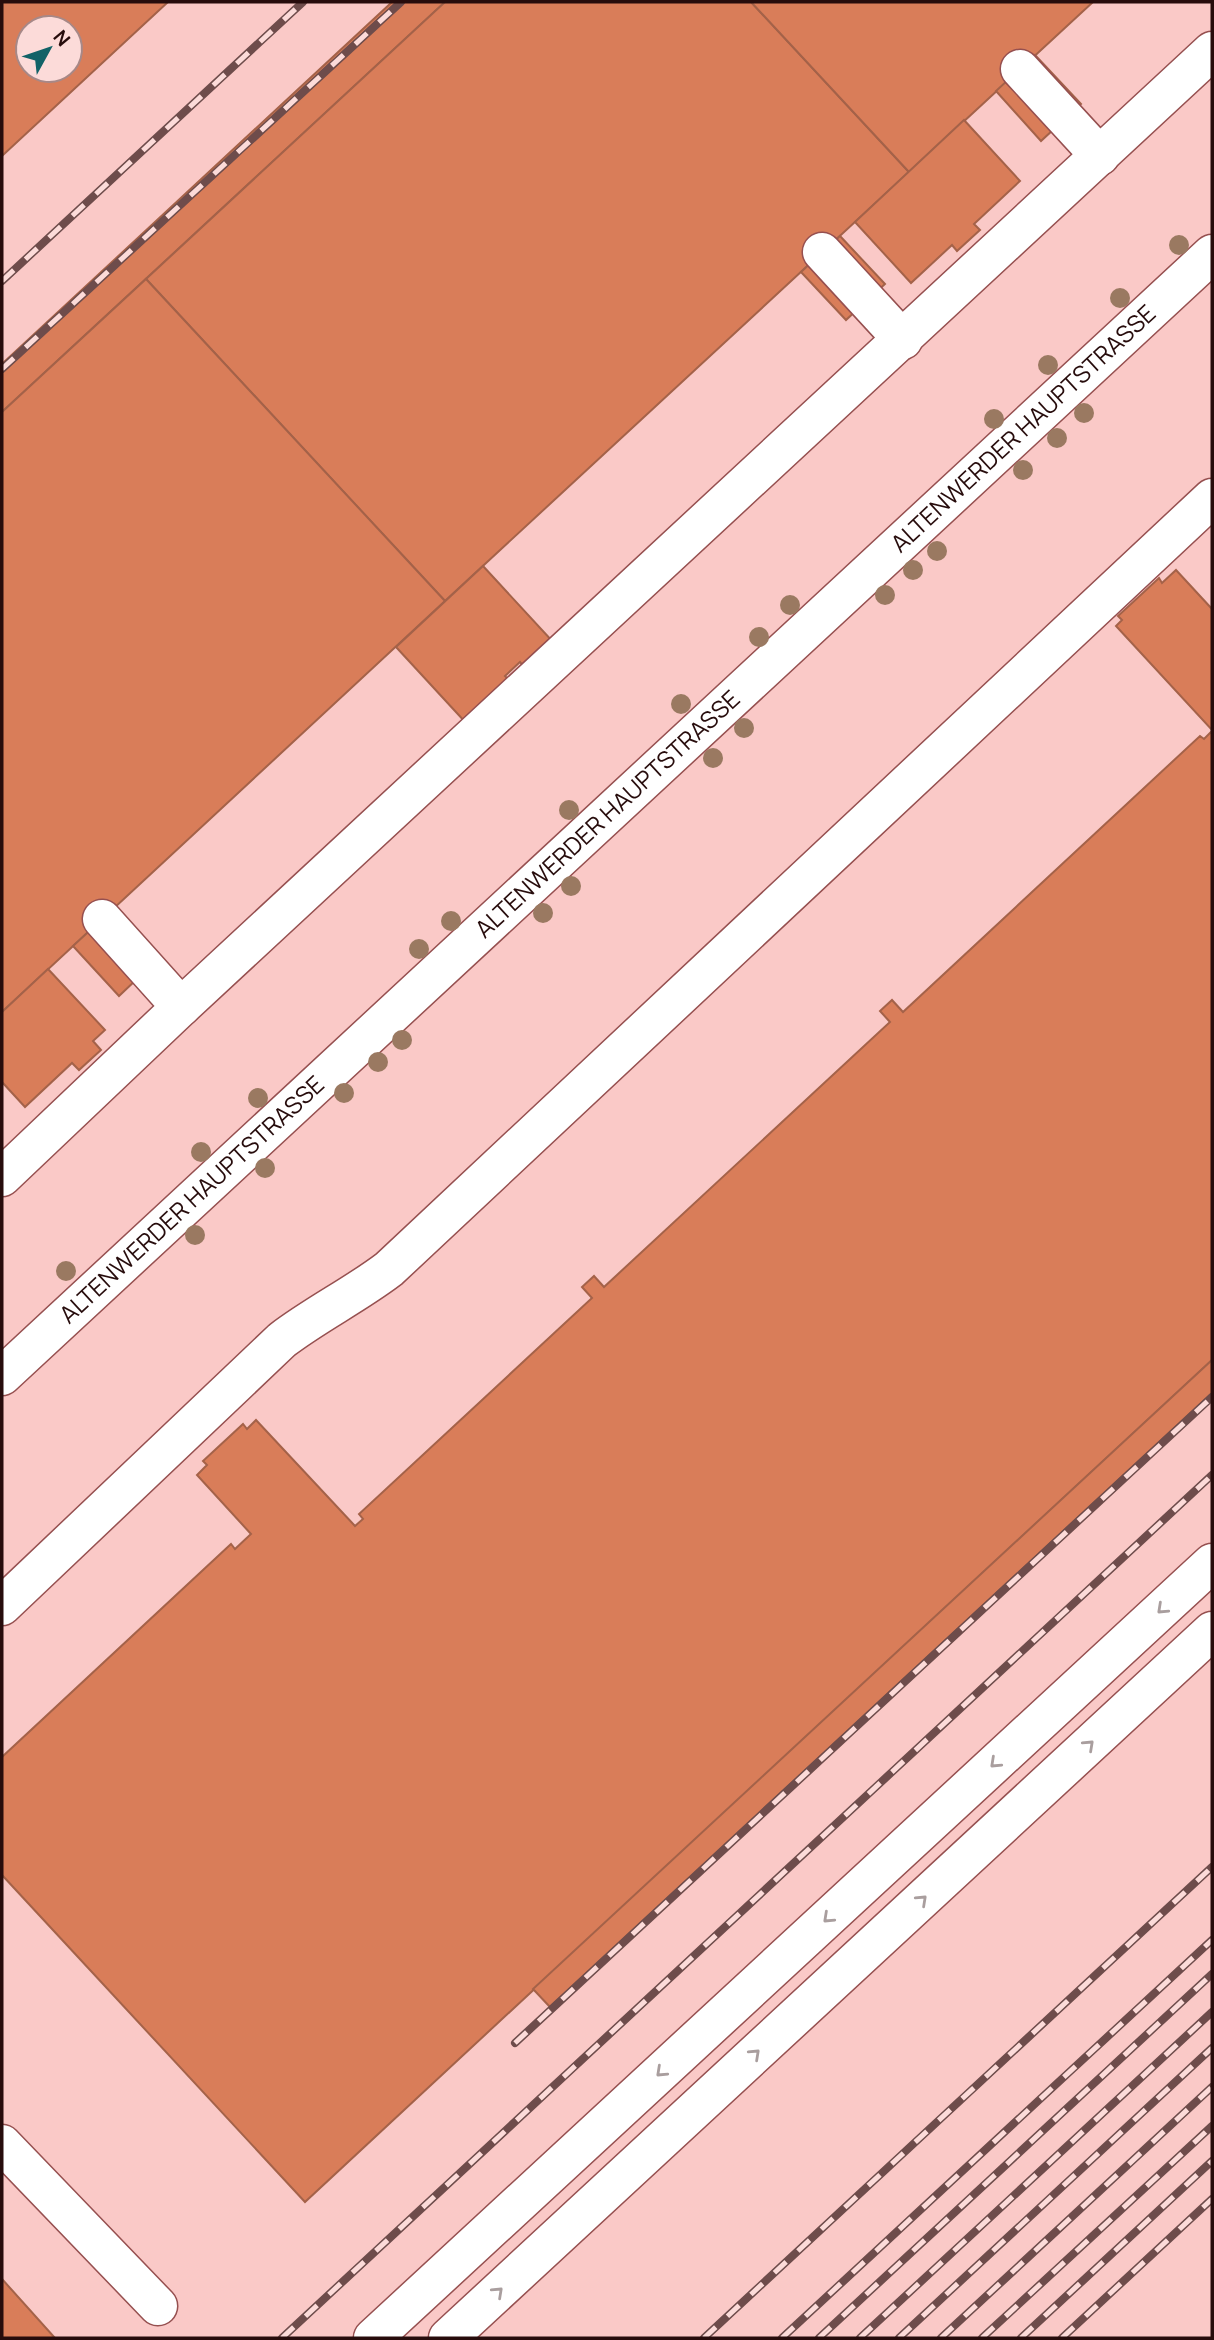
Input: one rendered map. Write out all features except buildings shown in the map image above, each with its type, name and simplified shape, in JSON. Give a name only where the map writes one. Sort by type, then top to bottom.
[{"type":"street","points":[[2,1177],[181,1007],[1212,51]]},
{"type":"street","points":[[1020,69],[1100,156]]},
{"type":"street","points":[[822,252],[903,340]]},
{"type":"street","name":"ALTENWERDER HAUPTSTRASSE","points":[[2,1376],[1212,254]]},
{"type":"street","points":[[2,1606],[282,1340],[389,1269],[1212,498]]},
{"type":"street","points":[[102,919],[181,1007]]},
{"type":"street","points":[[373,2338],[1212,1563]]},
{"type":"street","points":[[448,2338],[1212,1631]]},
{"type":"street","points":[[2,2144],[158,2306]]},
{"type":"railway","points":[[2,281],[303,2]]},
{"type":"railway","points":[[2,369],[401,2]]},
{"type":"railway","points":[[515,2043],[1212,1397]]},
{"type":"railway","points":[[282,2338],[1212,1475]]},
{"type":"railway","points":[[704,2338],[1212,1867]]},
{"type":"railway","points":[[782,2338],[1212,1940]]},
{"type":"railway","points":[[819,2338],[1212,1974]]},
{"type":"railway","points":[[860,2338],[1212,2012]]},
{"type":"railway","points":[[899,2338],[1212,2048]]},
{"type":"railway","points":[[941,2338],[1212,2087]]},
{"type":"railway","points":[[982,2338],[1212,2126]]},
{"type":"railway","points":[[1021,2338],[1212,2161]]},
{"type":"railway","points":[[1062,2338],[1212,2199]]}]
